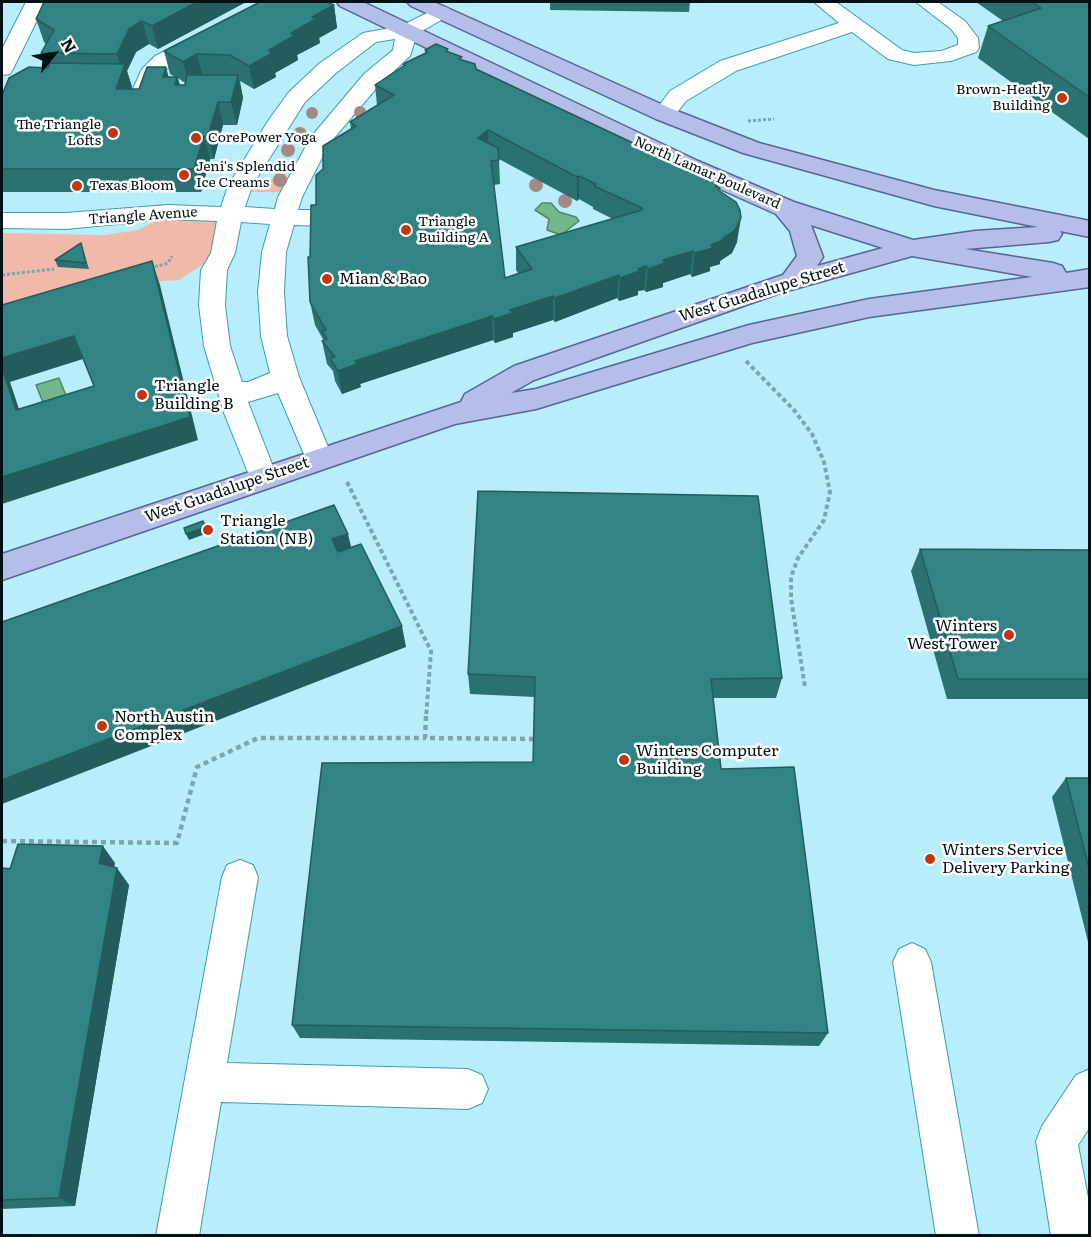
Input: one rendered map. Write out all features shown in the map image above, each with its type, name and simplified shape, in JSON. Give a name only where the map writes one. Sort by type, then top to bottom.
[{"type":"main road","name":"North Lamar Boulevard","points":[[347,2],[689,166],[785,208],[912,248],[1089,278]]},
{"type":"main road","points":[[418,2],[664,114],[751,148],[934,198],[1089,232]]},
{"type":"main road","points":[[526,88],[634,120],[648,120],[664,114]]},
{"type":"main road","points":[[785,208],[802,230],[810,257],[793,280]]},
{"type":"main road","name":"West Guadalupe Street","points":[[452,414],[524,373],[625,336],[793,280],[912,248],[1023,235],[1089,232]]},
{"type":"main road","name":"West Guadalupe Street","points":[[2,567],[452,414],[536,399],[749,334],[868,308],[1089,278]]},
{"type":"street","points":[[138,102],[153,69],[163,61],[278,2]]},
{"type":"street","points":[[824,2],[895,55],[914,59],[944,57],[969,48],[968,38],[957,24],[926,2]]},
{"type":"street","points":[[2,69],[25,10]]},
{"type":"street","points":[[263,477],[217,346],[212,305],[214,270],[223,253],[231,212],[240,186],[260,149],[297,97],[328,68],[370,38],[407,31],[441,12]]},
{"type":"street","points":[[664,114],[678,96],[728,66],[854,25]]},
{"type":"street","points":[[319,459],[285,377],[274,336],[271,292],[274,252],[284,215],[300,175],[319,142],[372,79],[403,52],[407,31]]},
{"type":"street","points":[[328,68],[345,68],[372,79]]},
{"type":"street","name":"Triangle Avenue","points":[[2,220],[66,221],[168,212],[231,212],[320,218]]},
{"type":"street","points":[[231,391],[248,392],[266,388],[285,377]]},
{"type":"street","points":[[177,1236],[240,877]]},
{"type":"street","points":[[912,962],[958,1236]]},
{"type":"street","points":[[204,1082],[468,1089]]},
{"type":"street","points":[[1073,1236],[1058,1141],[1089,1089]]},
{"type":"path","points":[[146,269],[168,263],[172,256]]},
{"type":"path","points":[[2,275],[54,269]]},
{"type":"path","points":[[742,357],[794,410],[812,434],[824,462],[830,492],[824,520],[798,558],[791,577],[791,598],[805,687]]},
{"type":"path","points":[[347,482],[431,651],[425,738]]},
{"type":"path","points":[[2,841],[177,843],[197,767],[258,738],[535,739]]},
{"type":"shaded area","points":[[281,168],[289,179],[285,192],[247,192],[256,177],[263,187],[272,184],[269,179],[277,176],[273,171]]},
{"type":"shaded area","points":[[542,203],[551,203],[559,212],[576,217],[579,221],[561,235],[547,230],[549,219],[535,210]]},
{"type":"shaded area","points":[[159,219],[212,219],[223,225],[208,261],[179,280],[147,282],[2,325],[2,233],[105,235],[138,230]]},
{"type":"shaded area","points":[[59,378],[67,398],[44,405],[36,385]]},
{"type":"building","points":[[44,2],[197,2],[152,26],[142,21],[129,29],[117,54],[41,53],[54,30],[36,19]]},
{"type":"building","points":[[260,2],[327,2],[334,5],[312,17],[316,19],[291,33],[294,36],[269,50],[271,54],[249,66],[230,55],[197,54],[183,62],[164,51]]},
{"type":"building","points":[[1032,2],[1089,2],[1089,97],[988,26],[1041,8]]},
{"type":"building","name":"Triangle Building A","points":[[436,44],[448,49],[446,51],[462,57],[459,59],[475,64],[476,69],[718,183],[715,186],[720,188],[718,190],[736,202],[740,210],[741,218],[735,230],[723,240],[711,245],[713,248],[663,260],[665,263],[648,269],[646,266],[638,269],[640,271],[620,278],[619,275],[555,298],[553,296],[510,310],[513,313],[494,319],[492,316],[355,361],[357,364],[338,371],[330,358],[335,357],[322,341],[327,339],[322,331],[326,330],[310,302],[308,257],[310,257],[311,205],[316,205],[316,175],[323,169],[323,146],[356,126],[350,122],[394,95],[375,85],[405,65],[403,64],[428,52],[425,50]],"holes":[[[488,130],[577,177],[596,184],[594,186],[642,210],[516,247],[532,269],[505,278],[491,161],[499,160],[498,148],[478,138]]]},
{"type":"building","name":"The Triangle Lofts","points":[[50,63],[125,64],[116,89],[139,89],[147,67],[166,67],[163,77],[177,77],[175,85],[185,85],[187,75],[238,75],[231,102],[218,102],[208,136],[204,136],[194,169],[2,169],[2,95],[9,78],[29,67],[48,68]]},
{"type":"building","points":[[81,243],[86,263],[55,260]]},
{"type":"building","name":"Triangle Building B","points":[[152,261],[190,417],[2,477],[2,368],[16,410],[94,386],[74,336],[2,358],[2,305]]},
{"type":"building","name":"Winters Computer Building","points":[[478,491],[758,496],[782,678],[711,679],[721,769],[794,767],[828,1033],[292,1025],[322,763],[533,762],[535,677],[468,674]]},
{"type":"building","name":"North Austin Complex","points":[[334,505],[348,534],[332,539],[338,552],[361,544],[402,626],[2,780],[2,622]]},
{"type":"building","points":[[203,521],[206,527],[186,534],[184,528]]},
{"type":"building","name":"Winters West Tower","points":[[920,549],[1089,550],[1089,679],[958,679]]},
{"type":"building","points":[[1066,778],[1089,778],[1089,869]]},
{"type":"building","points":[[18,844],[103,846],[99,863],[117,868],[59,1198],[2,1200],[2,868],[10,869]]},
{"type":"place","name":"Brown-Heatly Building","points":[[1062,98]]},
{"type":"place","name":"The Triangle Lofts","points":[[113,133]]},
{"type":"place","name":"CorePower Yoga","points":[[196,138]]},
{"type":"place","name":"Jeni's Splendid Ice Creams","points":[[184,175]]},
{"type":"place","name":"Texas Bloom","points":[[77,186]]},
{"type":"place","name":"Triangle Building A","points":[[406,230]]},
{"type":"place","name":"Mian & Bao","points":[[327,279]]},
{"type":"place","name":"Triangle Building B","points":[[142,395]]},
{"type":"place","name":"Triangle Station (NB)","points":[[208,530]]},
{"type":"place","name":"Winters West Tower","points":[[1009,635]]},
{"type":"place","name":"North Austin Complex","points":[[102,726]]},
{"type":"place","name":"Winters Computer Building","points":[[624,760]]},
{"type":"place","name":"Winters Service Delivery Parking","points":[[930,859]]}]
